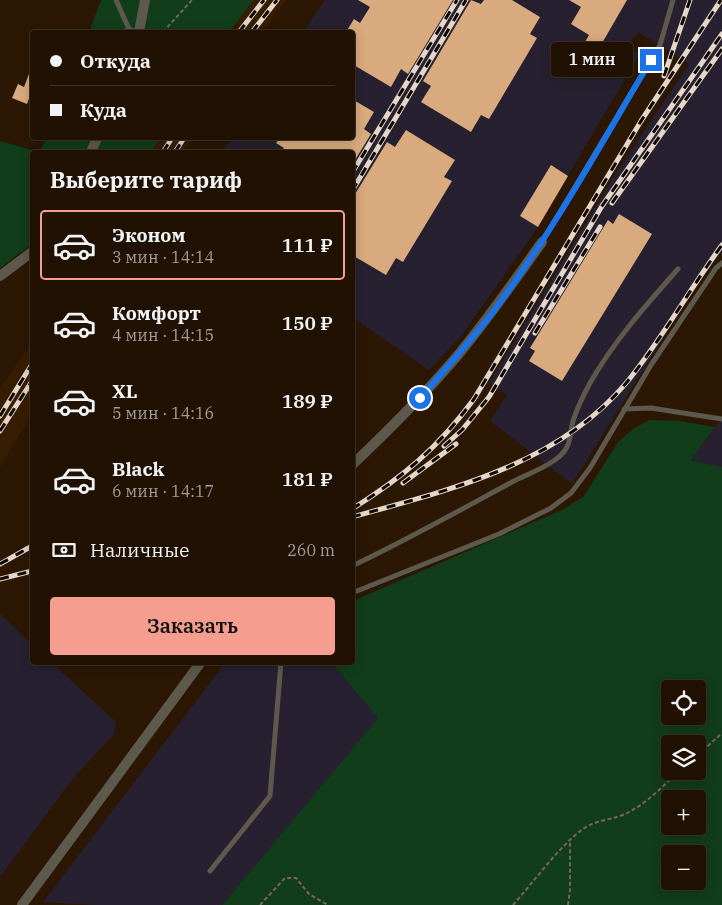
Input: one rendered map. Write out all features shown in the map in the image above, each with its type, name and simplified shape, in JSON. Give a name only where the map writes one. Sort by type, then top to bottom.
[{"type":"street","points":[[135,30],[145,0]]},
{"type":"street","points":[[355,462],[407,411],[458,356],[498,305],[542,242]]},
{"type":"street","points":[[0,276],[30,254]]},
{"type":"street","points":[[22,905],[199,665]]},
{"type":"lane","points":[[116,0],[134,30]]},
{"type":"lane","points":[[542,242],[660,45],[673,0]]},
{"type":"lane","points":[[355,592],[500,534],[551,508],[571,493],[590,468],[624,409],[716,268],[722,262]]},
{"type":"lane","points":[[716,268],[722,270]]},
{"type":"lane","points":[[355,565],[420,533],[516,480],[544,467],[560,456],[570,443],[574,417],[591,382],[628,325],[678,269]]},
{"type":"lane","points":[[624,409],[651,408],[722,419]]},
{"type":"lane","points":[[210,872],[270,796],[281,665]]},
{"type":"path","points":[[165,30],[192,0]]},
{"type":"path","points":[[706,748],[722,733]]},
{"type":"path","points":[[513,905],[582,829],[596,822],[628,813],[652,797],[670,780]]},
{"type":"path","points":[[568,905],[570,843]]},
{"type":"path","points":[[260,905],[285,878],[296,878],[310,894],[328,905]]},
{"type":"shaded area","points":[[254,0],[286,0],[264,30],[231,30]]},
{"type":"shaded area","points":[[325,0],[722,0],[722,252],[692,292],[572,484],[490,421],[507,395],[489,383],[614,176],[689,64],[638,32],[628,46],[640,54],[532,236],[459,339],[429,370],[355,319],[355,150],[223,150],[231,140],[355,140],[355,30],[304,30]]},
{"type":"shaded area","points":[[159,140],[191,140],[184,150],[152,150]]},
{"type":"shaded area","points":[[30,345],[30,417],[0,467],[0,389]]},
{"type":"shaded area","points":[[722,419],[722,467],[691,460],[715,427]]},
{"type":"shaded area","points":[[0,614],[30,642],[30,665],[54,665],[116,722],[114,734],[71,781],[0,877]]},
{"type":"shaded area","points":[[223,665],[334,665],[379,718],[222,905],[95,905],[43,902]]},
{"type":"green space","points":[[101,0],[142,0],[137,30],[90,30]]},
{"type":"green space","points":[[150,0],[254,0],[231,30],[144,30]]},
{"type":"green space","points":[[46,140],[93,140],[88,150],[40,150]]},
{"type":"green space","points":[[101,140],[159,140],[152,150],[96,150]]},
{"type":"green space","points":[[0,141],[32,150],[30,150],[30,246],[0,268]]},
{"type":"green space","points":[[650,420],[680,421],[715,427],[691,460],[722,467],[722,905],[222,905],[378,718],[334,665],[355,665],[355,600],[564,509],[584,496],[618,442],[634,428]]},
{"type":"building","points":[[358,0],[453,0],[408,74],[401,69],[391,87],[355,66],[355,30],[347,30],[354,19],[360,23],[370,7]]},
{"type":"building","points":[[471,0],[481,4],[484,0],[512,0],[540,17],[530,34],[537,38],[489,119],[481,115],[471,132],[421,102],[431,86],[423,81]]},
{"type":"building","points":[[569,0],[627,0],[594,57],[601,61],[594,73],[574,61],[589,35],[571,24],[581,7]]},
{"type":"building","points":[[30,71],[30,96],[27,104],[12,98],[18,84],[24,87]]},
{"type":"building","points":[[355,101],[374,112],[364,129],[371,134],[355,160],[355,150],[282,150],[284,148],[276,143],[278,140],[355,140]]},
{"type":"building","points":[[406,130],[455,160],[444,177],[452,181],[403,262],[396,258],[386,275],[355,257],[355,194],[387,142],[395,147]]},
{"type":"building","points":[[551,165],[568,176],[538,227],[520,216]]},
{"type":"building","points":[[619,214],[652,234],[562,381],[529,361],[535,351],[530,348],[608,220],[613,224]]},
{"type":"railway","points":[[241,30],[264,0]]},
{"type":"railway","points":[[254,30],[277,0]]},
{"type":"railway","points":[[355,168],[457,0]]},
{"type":"railway","points":[[355,186],[466,0]]},
{"type":"railway","points":[[664,76],[690,0]]},
{"type":"railway","points":[[355,507],[388,485],[419,460],[447,432],[474,399],[641,121],[721,0]]},
{"type":"railway","points":[[444,446],[462,430],[489,397],[602,206],[722,34]]},
{"type":"railway","points":[[612,203],[722,49]]},
{"type":"railway","points":[[164,150],[171,140]]},
{"type":"railway","points":[[176,150],[183,140]]},
{"type":"railway","points":[[535,333],[600,227]]},
{"type":"railway","points":[[355,516],[427,496],[501,470],[536,454],[569,434],[600,410],[627,382],[652,349],[722,245]]},
{"type":"railway","points":[[0,416],[30,367]]},
{"type":"railway","points":[[0,431],[30,384]]},
{"type":"railway","points":[[403,483],[456,444]]},
{"type":"railway","points":[[0,564],[30,547]]},
{"type":"railway","points":[[0,579],[30,572]]},
{"type":"route","points":[[420,398],[458,356],[498,305],[542,242],[651,60]]}]
